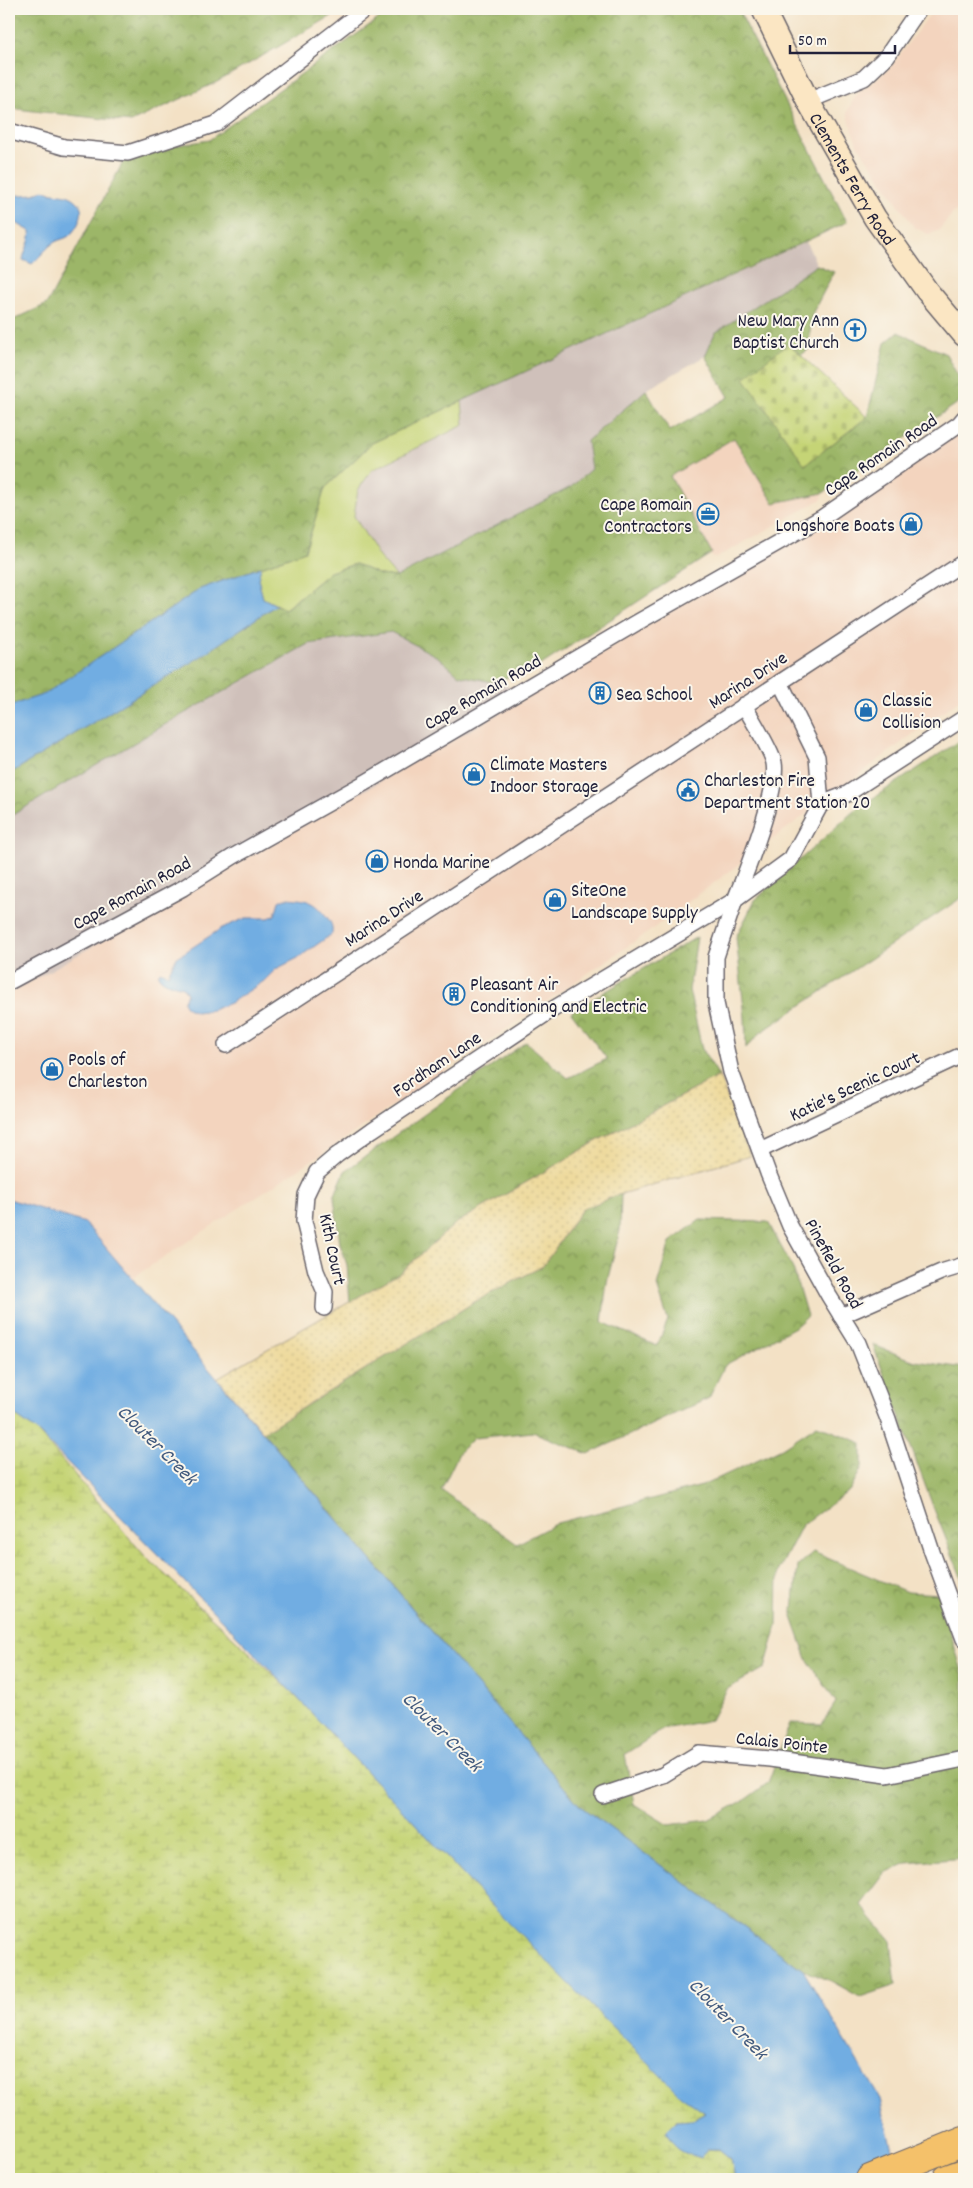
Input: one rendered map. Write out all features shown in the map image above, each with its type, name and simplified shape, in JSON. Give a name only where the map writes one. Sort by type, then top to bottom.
[{"type":"highway","points":[[870,2179],[964,2141]]},
{"type":"highway","points":[[947,2179],[964,2173]]},
{"type":"main road","name":"Clements Ferry Road","points":[[763,9],[808,101],[875,218],[928,291],[964,335]]},
{"type":"street","points":[[9,131],[64,148],[128,153],[216,124],[364,9]]},
{"type":"street","points":[[808,101],[864,78],[887,56],[919,9]]},
{"type":"street","name":"Cape Romain Road","points":[[9,982],[183,888],[234,856],[386,771],[638,622],[823,517],[959,424],[964,418]]},
{"type":"street","name":"Marina Drive","points":[[226,1045],[964,562]]},
{"type":"street","points":[[735,900],[791,859],[821,804],[817,757],[780,682]]},
{"type":"street","name":"Pinefield Road","points":[[744,705],[774,763],[774,786],[748,868],[716,957],[716,1003],[731,1072],[790,1226],[858,1343],[888,1419],[932,1552],[964,1639]]},
{"type":"street","points":[[821,804],[847,794],[964,718]]},
{"type":"street","name":"Fordham Lane","points":[[317,1172],[372,1130],[550,1011],[735,900]]},
{"type":"street","name":"Katie's Scenic Court","points":[[760,1150],[964,1054]]},
{"type":"street","name":"Kith Court","points":[[317,1172],[306,1195],[304,1221],[316,1271],[325,1292],[324,1308]]},
{"type":"street","points":[[841,1316],[941,1272],[964,1265]]},
{"type":"street","name":"Calais Pointe","points":[[603,1795],[663,1775],[699,1753],[770,1759],[887,1774],[964,1759]]},
{"type":"shaded area","points":[[934,9],[964,9],[964,205],[953,213],[938,231],[928,234],[914,227],[857,144],[847,112],[856,95],[889,69]]},
{"type":"shaded area","points":[[806,242],[817,265],[715,333],[705,356],[646,390],[587,441],[591,469],[571,487],[397,577],[379,557],[354,516],[358,490],[372,470],[463,425],[462,401]]},
{"type":"shaded area","points":[[964,426],[964,696],[647,933],[343,1140],[132,1278],[85,1223],[9,1199],[9,994],[521,701],[886,483]]},
{"type":"shaded area","points":[[734,438],[774,503],[823,493],[822,499],[716,558],[712,557],[669,476]]},
{"type":"shaded area","points":[[391,632],[438,657],[459,675],[493,682],[502,679],[521,701],[9,994],[9,817],[171,721],[308,644]]},
{"type":"green space","points":[[9,9],[344,9],[217,82],[131,122],[16,109],[9,92]]},
{"type":"green space","points":[[392,9],[738,9],[847,222],[372,443],[325,488],[305,551],[200,589],[45,694],[9,706],[9,322],[47,304],[128,153],[209,140]]},
{"type":"green space","points":[[817,265],[834,272],[812,314],[808,350],[801,355],[788,343],[805,465],[867,417],[885,343],[898,332],[946,354],[964,387],[961,401],[823,493],[774,503],[734,438],[670,476],[712,553],[535,669],[493,682],[459,675],[438,657],[391,632],[308,644],[171,721],[9,817],[9,774],[200,657],[276,605],[285,609],[330,572],[356,564],[380,575],[397,577],[571,487],[591,469],[587,441],[646,390],[670,431],[729,397],[705,356],[715,333]]},
{"type":"green space","points":[[788,343],[867,417],[805,465],[744,378]]},
{"type":"green space","points":[[462,401],[464,425],[372,470],[358,490],[354,516],[379,557],[397,577],[380,575],[355,564],[330,572],[285,609],[263,598],[258,579],[261,567],[305,551],[325,488],[372,443]]},
{"type":"green space","points":[[964,738],[964,896],[760,1033],[746,1048],[745,1018],[736,937],[755,900],[855,810]]},
{"type":"green space","points":[[697,937],[689,990],[702,1049],[719,1076],[597,1141],[455,1224],[400,1273],[350,1302],[347,1265],[340,1244],[334,1197],[345,1171],[526,1042],[568,1078],[607,1059],[571,1012]]},
{"type":"green space","points":[[621,1194],[620,1230],[607,1282],[602,1322],[657,1346],[668,1320],[657,1286],[670,1242],[700,1220],[768,1222],[793,1269],[807,1316],[795,1327],[725,1365],[709,1398],[588,1454],[533,1432],[474,1438],[460,1451],[441,1490],[517,1544],[557,1523],[702,1486],[782,1448],[817,1425],[862,1443],[862,1467],[850,1490],[802,1525],[778,1572],[777,1626],[765,1668],[727,1689],[711,1720],[664,1729],[625,1754],[634,1804],[668,1825],[708,1820],[746,1799],[768,1783],[790,1723],[822,1724],[836,1702],[807,1659],[792,1617],[798,1566],[813,1552],[907,1592],[939,1594],[964,1678],[964,1858],[907,1863],[885,1873],[861,1905],[891,1941],[896,1985],[860,1997],[831,1981],[803,1970],[580,1806],[263,1432],[476,1301],[543,1266],[582,1209]]},
{"type":"green space","points":[[873,1345],[915,1361],[964,1368],[964,1584],[934,1509]]},
{"type":"green space","points":[[9,1411],[37,1431],[145,1556],[291,1691],[497,1911],[680,2094],[705,2113],[693,2120],[675,2121],[708,2149],[719,2149],[731,2159],[735,2179],[9,2179]]},
{"type":"sand","points":[[719,1076],[750,1156],[621,1194],[582,1209],[543,1266],[476,1301],[263,1432],[217,1378],[400,1273],[455,1224],[597,1141]]},
{"type":"water","points":[[44,190],[73,198],[80,205],[81,214],[78,224],[69,236],[52,244],[32,264],[23,260],[30,238],[30,231],[12,218],[9,210],[9,196],[34,194]]},
{"type":"water","points":[[261,567],[258,579],[263,598],[276,605],[200,657],[9,774],[9,706],[45,694],[200,589]]},
{"type":"water","points":[[285,898],[308,901],[318,907],[330,922],[332,934],[298,958],[276,969],[264,981],[230,1003],[212,1010],[196,1012],[187,1008],[183,1002],[187,994],[184,988],[166,983],[160,979],[158,975],[160,971],[168,974],[176,958],[222,928],[246,918],[269,918],[275,915],[279,901]]},
{"type":"water","name":"Clouter Creek","points":[[9,1199],[85,1223],[580,1806],[803,1970],[880,2099],[899,2179],[735,2179],[731,2159],[719,2149],[708,2149],[700,2158],[683,2152],[675,2146],[666,2131],[676,2121],[693,2120],[705,2113],[680,2095],[497,1911],[291,1691],[37,1431],[9,1411]]},
{"type":"place","name":"New Mary Ann Baptist Church","points":[[855,330]]},
{"type":"place","name":"Cape Romain Contractors","points":[[708,514]]},
{"type":"place","name":"Longshore Boats","points":[[911,524]]},
{"type":"place","name":"Sea School","points":[[600,693]]},
{"type":"place","name":"Classic Collision","points":[[866,710]]},
{"type":"place","name":"Climate Masters Indoor Storage","points":[[474,774]]},
{"type":"place","name":"Charleston Fire Department Station 20","points":[[688,790]]},
{"type":"place","name":"Honda Marine","points":[[377,861]]},
{"type":"place","name":"SiteOne Landscape Supply","points":[[555,900]]},
{"type":"place","name":"Pleasant Air Conditioning and Electric","points":[[454,994]]},
{"type":"place","name":"Pools of Charleston","points":[[52,1069]]}]
